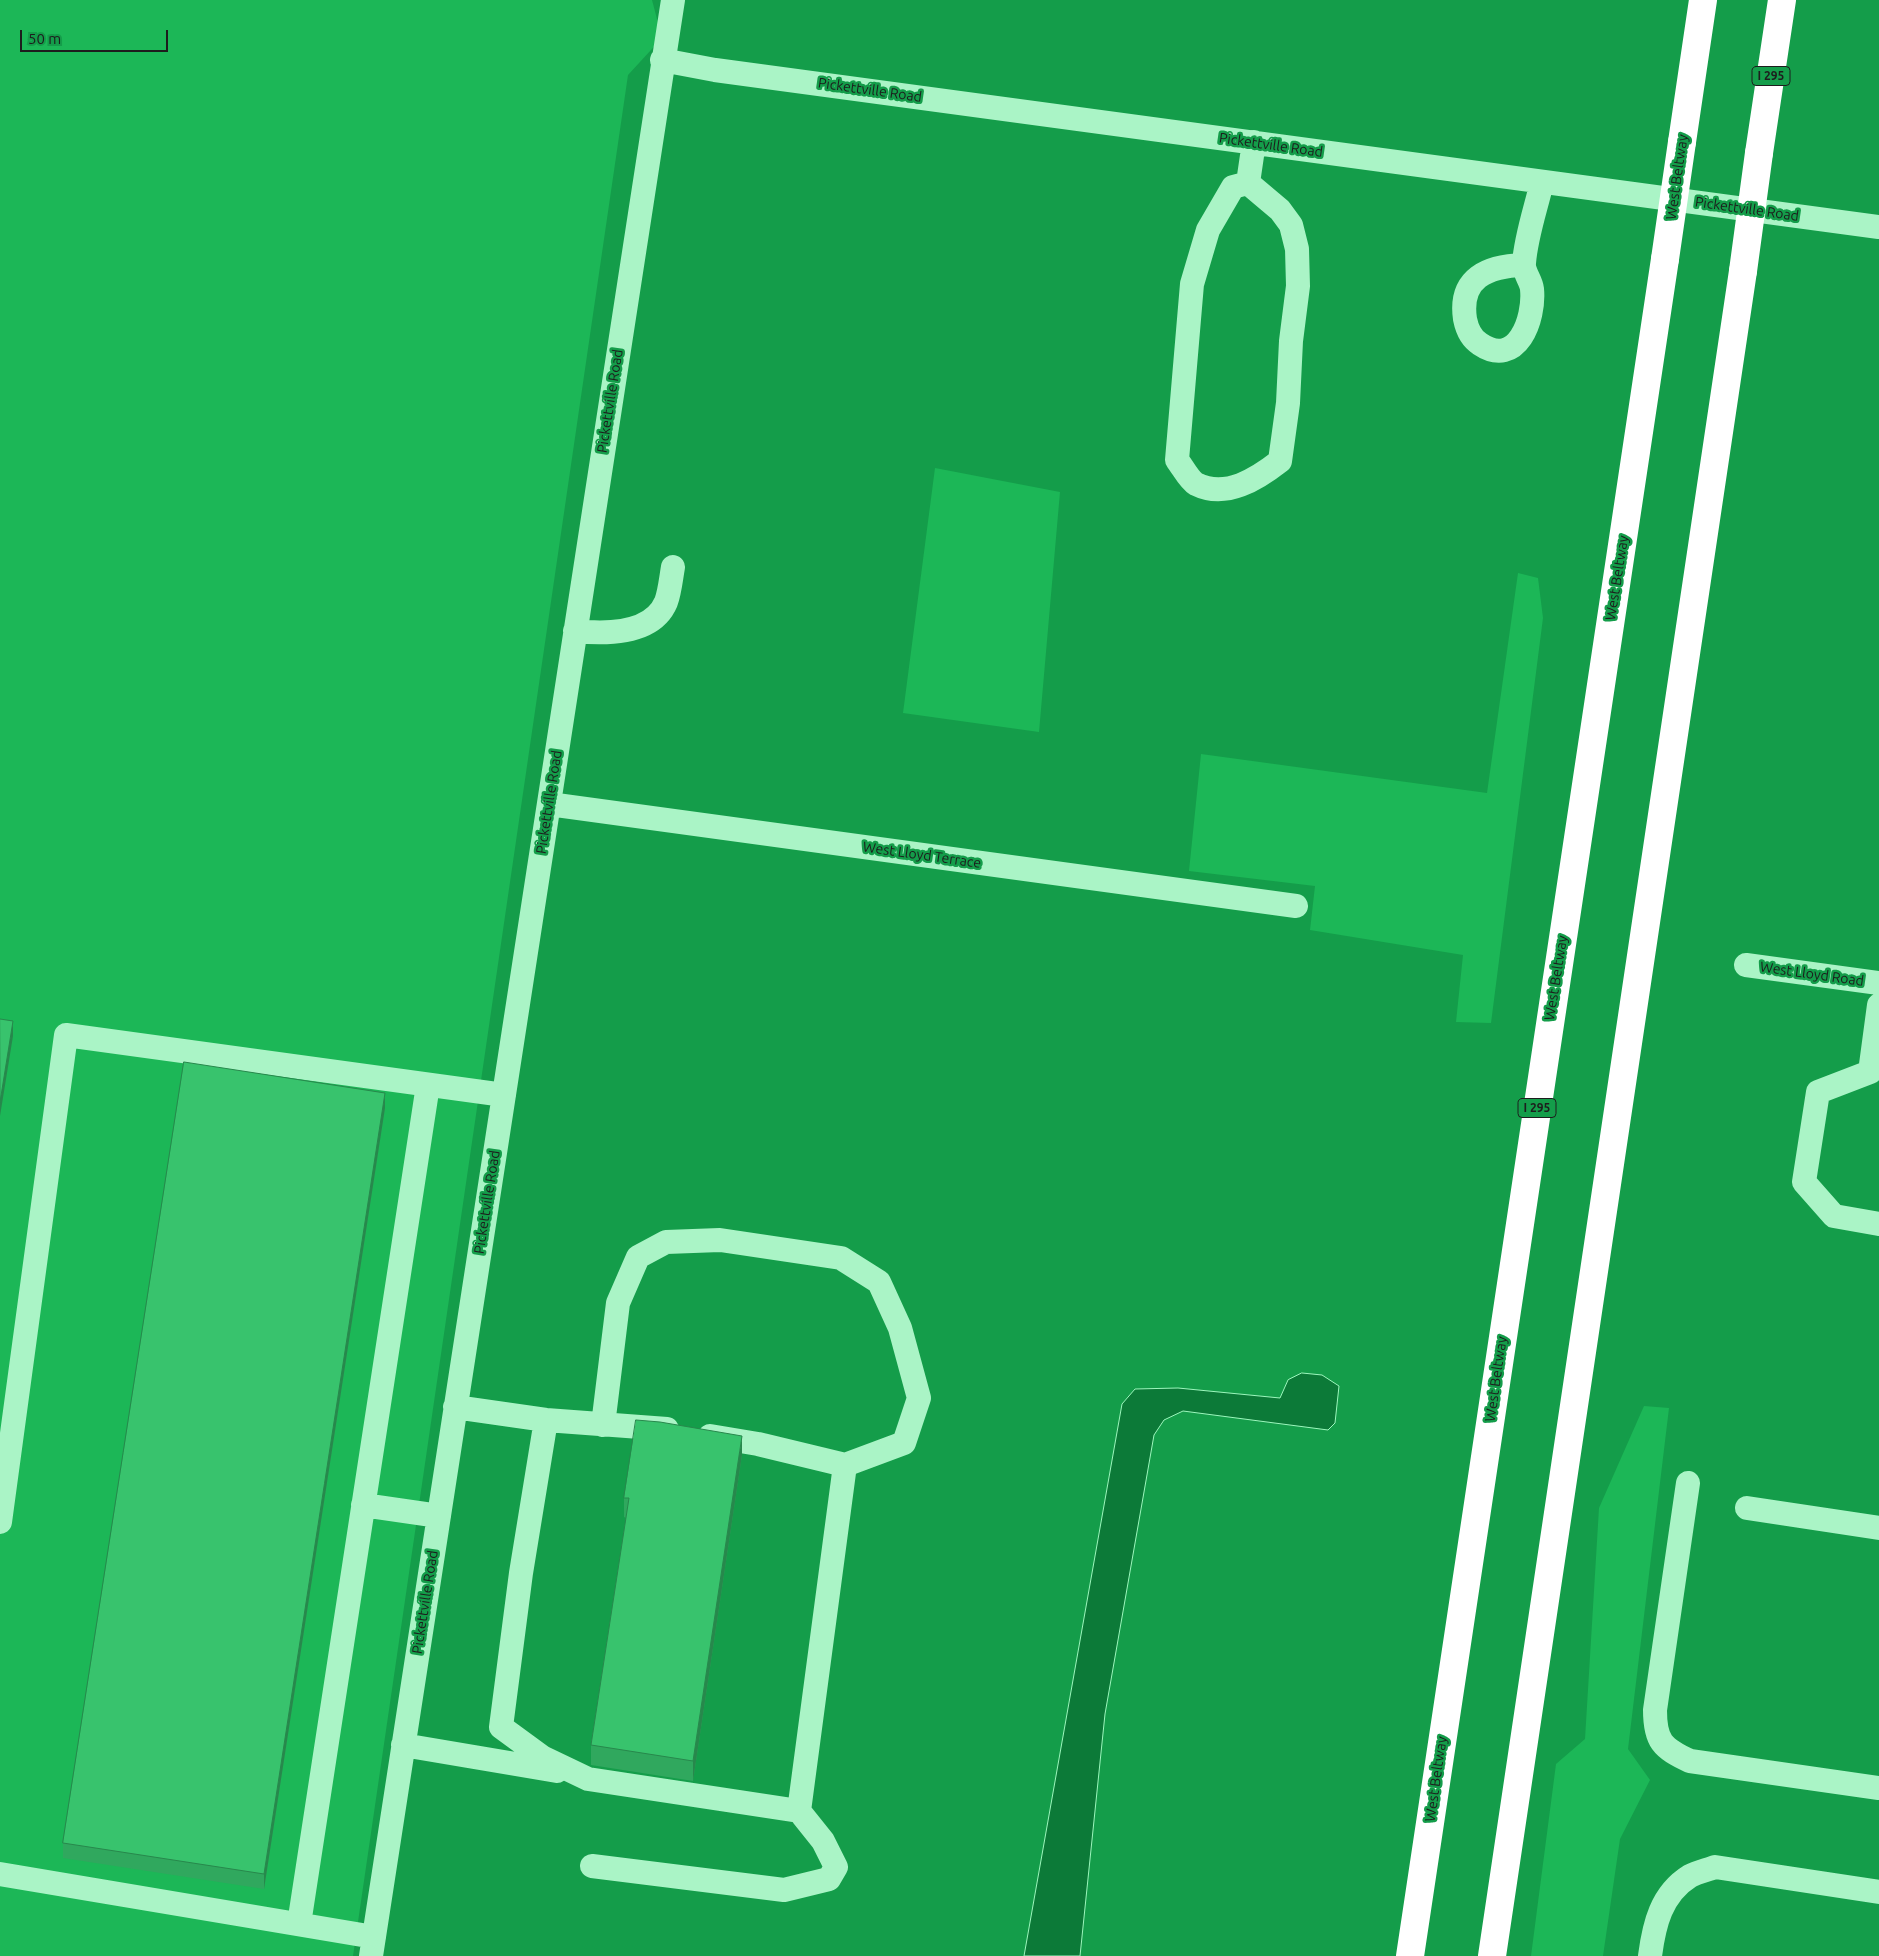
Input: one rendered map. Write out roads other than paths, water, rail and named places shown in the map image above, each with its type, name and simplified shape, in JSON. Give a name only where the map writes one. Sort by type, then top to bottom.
[{"type":"highway","name":"West Beltway","points":[[1410,1956],[1703,0]]},
{"type":"highway","name":"I 295","points":[[1492,1956],[1782,0]]},
{"type":"street","points":[[662,60],[673,0]]},
{"type":"street","name":"Pickettville Road","points":[[372,1946],[662,60],[1879,227]]},
{"type":"street","points":[[1248,184],[1254,142]]},
{"type":"street","points":[[1524,265],[1542,182]]},
{"type":"street","points":[[1248,184],[1280,210],[1291,225],[1297,249],[1298,286],[1291,341],[1288,403],[1280,461],[1257,478],[1220,491],[1195,483],[1177,460],[1180,404],[1192,284],[1208,230],[1233,188],[1248,184]]},
{"type":"street","points":[[575,631],[609,634],[643,624],[658,613],[665,602],[673,567]]},
{"type":"street","name":"West Lloyd Terrace","points":[[549,804],[1296,906]]},
{"type":"street","name":"West Lloyd Road","points":[[1746,965],[1879,983]]},
{"type":"street","points":[[1879,1005],[1870,1072],[1818,1092],[1804,1182],[1834,1216],[1879,1224]]},
{"type":"street","points":[[0,1522],[66,1035],[504,1095]]},
{"type":"street","points":[[299,1924],[428,1085]]},
{"type":"street","points":[[456,1407],[546,1420],[603,1425],[662,1428],[748,1442],[845,1465],[904,1443],[919,1398],[900,1328],[879,1282],[841,1258],[720,1240],[666,1242],[638,1257],[618,1303],[603,1425]]},
{"type":"street","points":[[546,1420],[521,1573],[501,1727],[542,1757],[588,1778],[799,1811],[823,1841],[836,1866],[828,1879],[784,1890],[592,1866]]},
{"type":"street","points":[[799,1811],[845,1465]]},
{"type":"street","points":[[1688,1483],[1655,1710],[1655,1732],[1666,1750],[1690,1761],[1879,1788]]},
{"type":"street","points":[[363,1505],[439,1516]]},
{"type":"street","points":[[1747,1508],[1879,1528]]},
{"type":"street","points":[[403,1745],[581,1775]]},
{"type":"street","points":[[1650,1956],[1654,1924],[1668,1895],[1690,1876],[1716,1867],[1879,1892]]},
{"type":"street","points":[[0,1874],[299,1924],[372,1946]]}]
